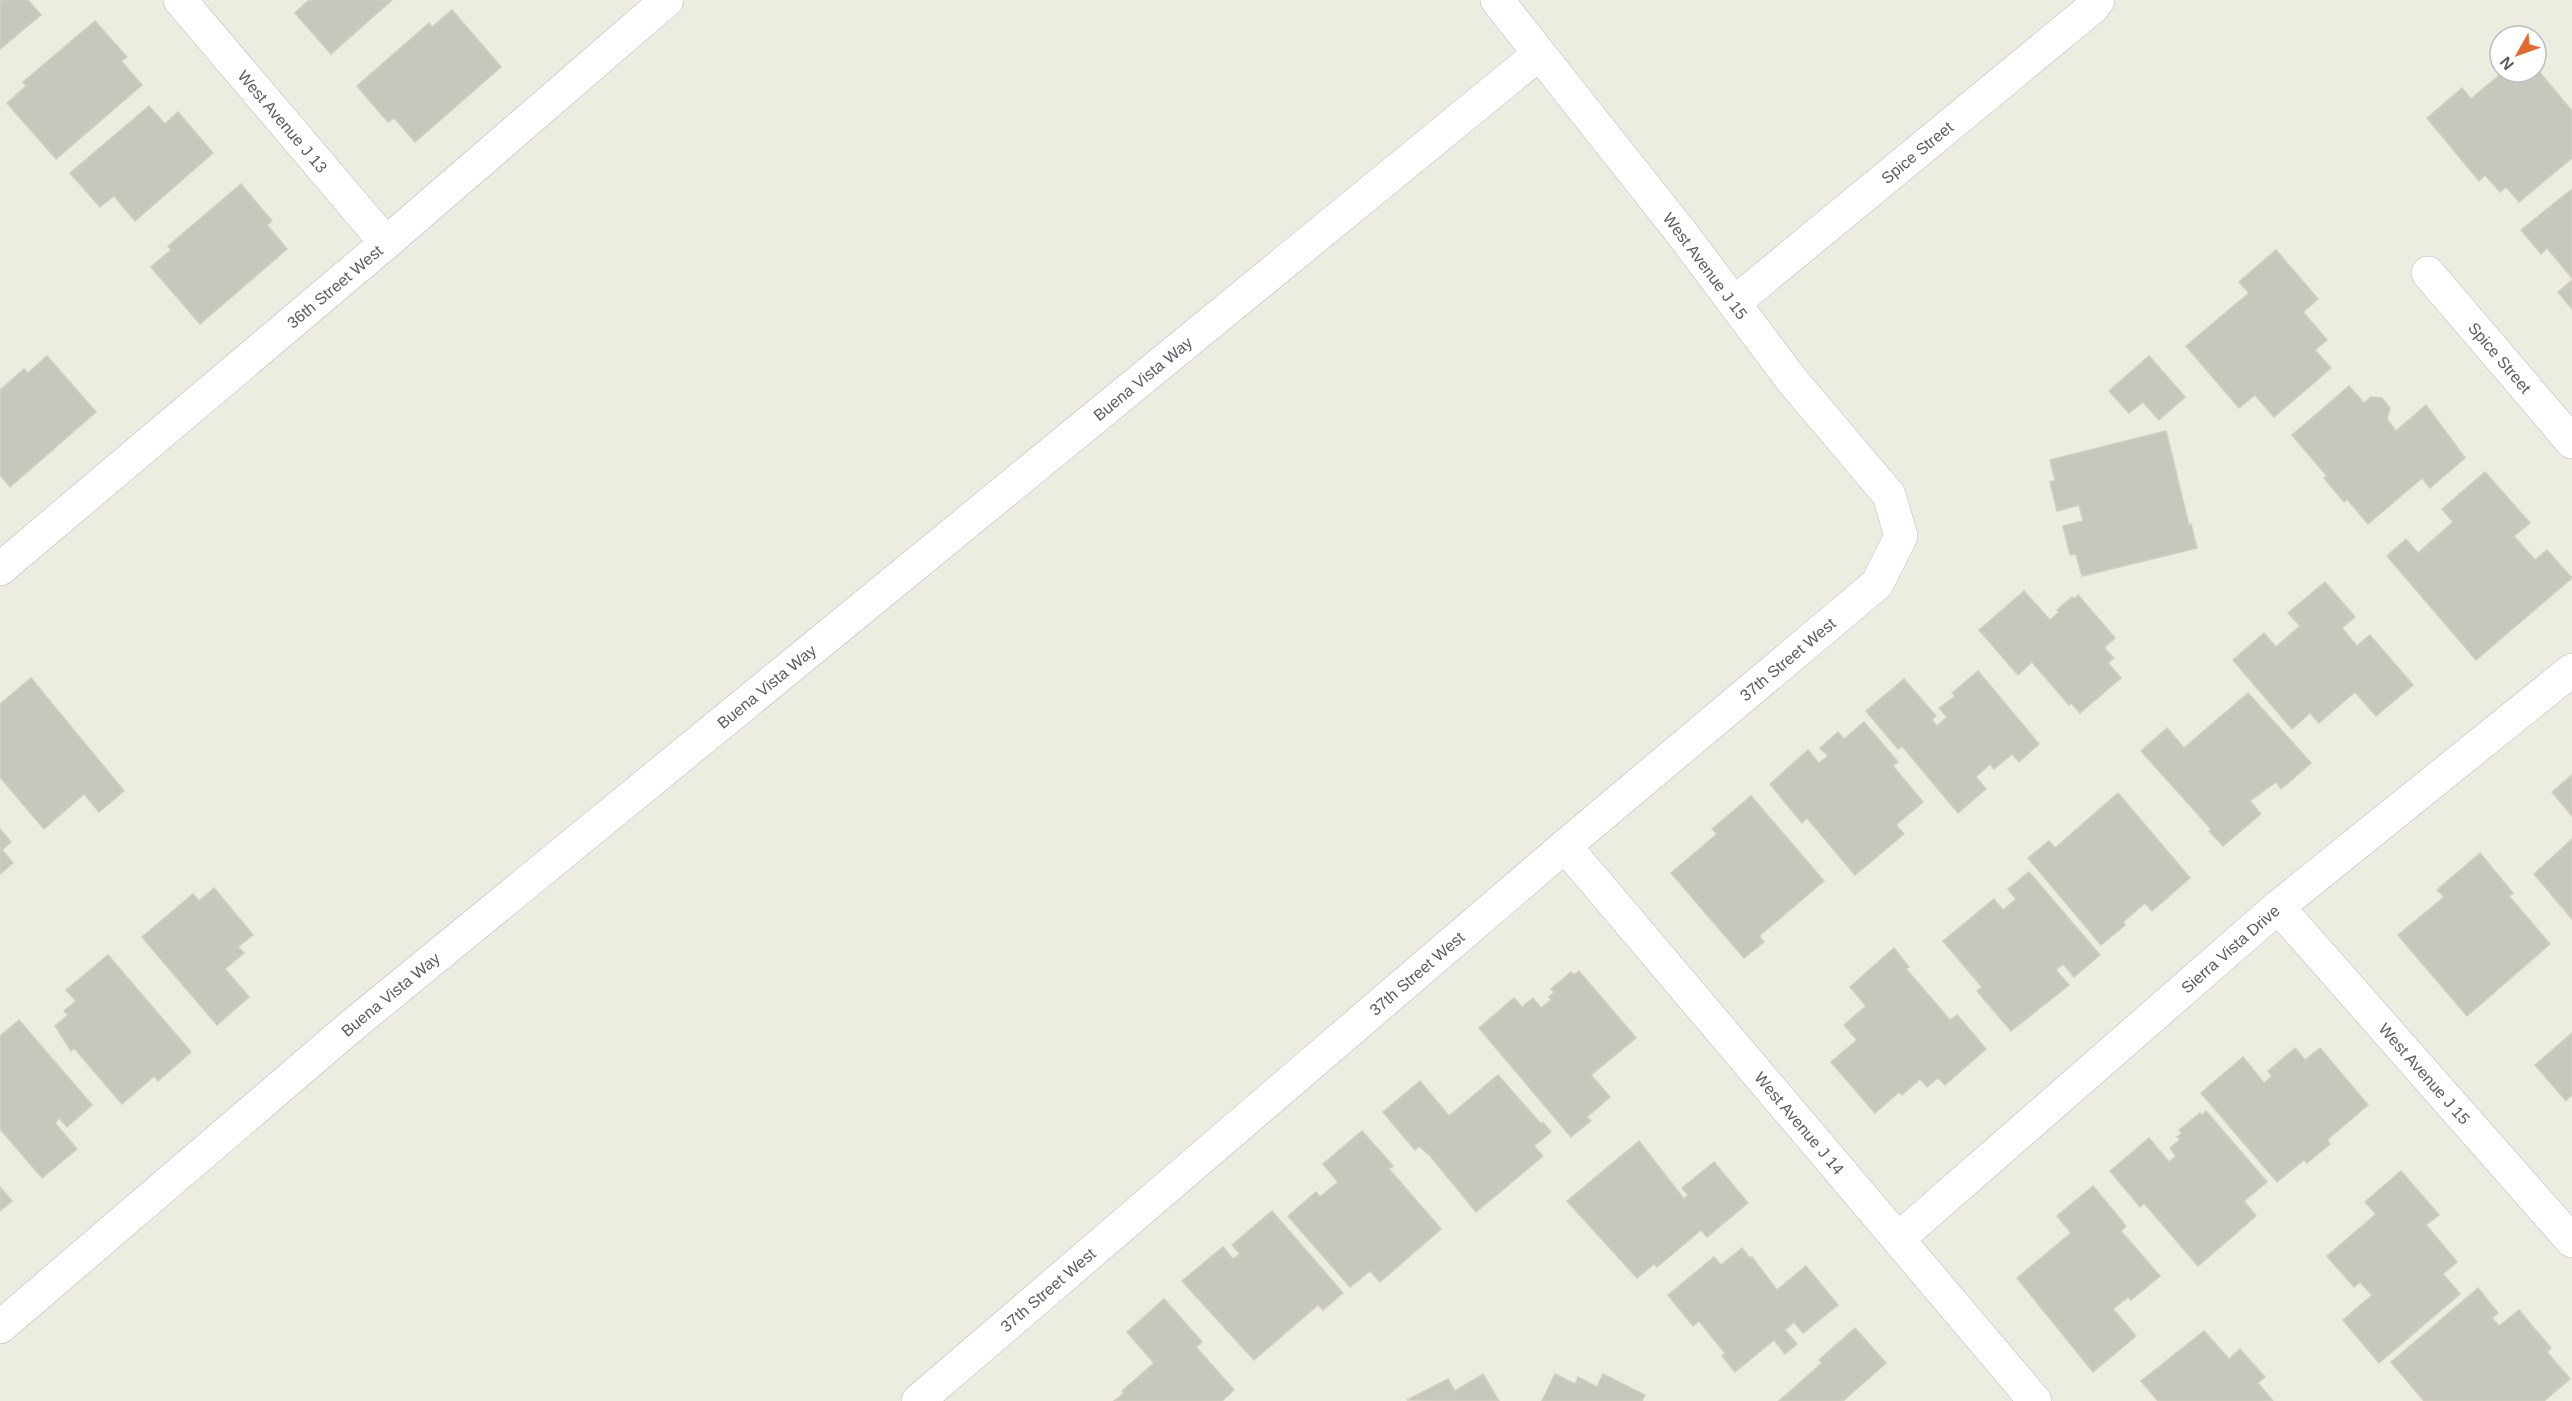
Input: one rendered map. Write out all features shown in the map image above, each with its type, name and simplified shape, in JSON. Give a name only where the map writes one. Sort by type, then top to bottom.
[{"type":"street","name":"West Avenue J 13","points":[[180,0],[386,243]]},
{"type":"street","name":"36th Street West","points":[[0,569],[386,243],[667,0]]},
{"type":"street","name":"West Avenue J 15","points":[[1497,0],[1791,379],[1889,495],[1901,536]]},
{"type":"street","name":"Spice Street","points":[[1734,303],[2083,16],[2098,0]]},
{"type":"street","name":"Buena Vista Way","points":[[0,1327],[349,1028],[1539,54]]},
{"type":"street","name":"Spice Street","points":[[2428,273],[2572,442]]},
{"type":"street","name":"37th Street West","points":[[918,1401],[1565,846],[1877,584],[1901,536]]},
{"type":"street","name":"Sierra Vista Drive","points":[[1898,1239],[2278,907],[2572,670]]},
{"type":"street","name":"West Avenue J 14","points":[[1565,846],[2035,1401]]},
{"type":"street","name":"West Avenue J 15","points":[[2278,907],[2572,1241]]},
{"type":"building","points":[[0,0],[28,0],[41,15],[0,49]]},
{"type":"building","points":[[309,0],[392,0],[331,54],[295,13]]},
{"type":"building","points":[[452,10],[501,67],[415,142],[394,118],[388,122],[357,86],[429,23],[432,27]]},
{"type":"building","points":[[95,21],[127,57],[121,61],[142,85],[56,159],[7,103],[26,86],[23,82]]},
{"type":"building","points":[[2548,82],[2572,111],[2572,158],[2519,202],[2506,187],[2500,192],[2485,175],[2479,181],[2427,118],[2462,88],[2471,99],[2489,84]]},
{"type":"building","points":[[149,106],[165,124],[178,112],[213,153],[135,221],[114,196],[100,207],[70,173]]},
{"type":"building","points":[[241,184],[272,221],[267,225],[287,249],[200,324],[151,267],[171,250],[168,246]]},
{"type":"building","points":[[2572,189],[2572,278],[2547,248],[2541,254],[2521,230]]},
{"type":"building","points":[[2276,250],[2318,299],[2303,312],[2327,340],[2315,350],[2331,368],[2274,417],[2255,395],[2239,408],[2186,346],[2249,293],[2239,282]]},
{"type":"building","points":[[2572,280],[2572,307],[2571,308],[2558,292]]},
{"type":"building","points":[[47,356],[96,412],[10,487],[0,475],[0,390],[24,369],[28,373]]},
{"type":"building","points":[[2149,356],[2185,397],[2159,420],[2143,402],[2129,413],[2109,391]]},
{"type":"building","points":[[2349,386],[2364,403],[2371,397],[2382,398],[2390,408],[2387,419],[2396,431],[2426,405],[2465,458],[2430,488],[2422,478],[2368,524],[2347,499],[2344,502],[2324,478],[2327,476],[2292,435]]},
{"type":"building","points":[[2166,431],[2189,525],[2191,524],[2197,548],[2082,576],[2076,554],[2070,555],[2063,526],[2083,521],[2079,505],[2057,511],[2050,482],[2055,480],[2050,460]]},
{"type":"building","points":[[2485,472],[2530,523],[2514,536],[2535,560],[2547,550],[2572,578],[2476,660],[2387,556],[2406,539],[2418,553],[2453,522],[2442,509]]},
{"type":"building","points":[[2325,582],[2355,617],[2342,628],[2357,646],[2370,635],[2413,685],[2376,716],[2355,692],[2319,723],[2310,713],[2292,729],[2233,660],[2264,633],[2276,647],[2300,626],[2288,613]]},
{"type":"building","points":[[2024,591],[2050,620],[2059,612],[2057,610],[2072,597],[2075,599],[2078,595],[2115,638],[2104,648],[2114,658],[2108,663],[2121,678],[2080,713],[2071,703],[2069,705],[2032,662],[2018,675],[1979,630]]},
{"type":"building","points":[[1978,671],[2039,744],[2019,762],[2012,754],[1994,769],[1990,764],[1976,777],[1986,789],[1958,813],[1902,746],[1898,749],[1866,711],[1904,679],[1936,716],[1932,720],[1937,726],[1947,717],[1939,708],[1955,696],[1952,693]]},
{"type":"building","points":[[31,678],[124,791],[99,812],[84,794],[44,829],[0,777],[0,704]]},
{"type":"building","points":[[2248,693],[2311,763],[2281,789],[2276,782],[2250,801],[2261,814],[2223,846],[2209,831],[2211,829],[2141,751],[2167,728],[2184,748]]},
{"type":"building","points":[[1864,722],[1898,762],[1893,766],[1923,802],[1896,825],[1904,834],[1855,875],[1807,818],[1802,823],[1770,784],[1808,750],[1819,763],[1828,756],[1820,748],[1838,732],[1844,739]]},
{"type":"building","points":[[2572,775],[2572,816],[2552,792]]},
{"type":"building","points":[[2118,793],[2190,878],[2152,911],[2145,903],[2123,922],[2125,925],[2101,945],[2028,858],[2049,841],[2055,848]]},
{"type":"building","points":[[1751,796],[1824,881],[1759,936],[1764,942],[1744,958],[1671,873],[1717,834],[1712,829]]},
{"type":"building","points":[[0,829],[11,842],[2,850],[13,863],[0,874]]},
{"type":"building","points":[[2572,839],[2572,919],[2534,874]]},
{"type":"building","points":[[2480,853],[2513,893],[2509,896],[2550,944],[2467,1016],[2398,935],[2444,897],[2437,890]]},
{"type":"building","points":[[2029,872],[2100,955],[2074,977],[2063,964],[2056,970],[2069,985],[2011,1031],[1977,991],[1982,987],[1943,941],[1994,899],[2003,910],[2016,899],[2008,889]]},
{"type":"building","points":[[214,888],[253,935],[238,947],[244,953],[225,969],[249,997],[217,1025],[142,937],[193,894],[199,901]]},
{"type":"building","points":[[1894,948],[1909,967],[1906,969],[1950,1020],[1957,1015],[1986,1049],[1945,1085],[1938,1078],[1927,1087],[1920,1079],[1902,1095],[1899,1092],[1875,1113],[1831,1062],[1857,1040],[1844,1025],[1866,1006],[1850,987]]},
{"type":"building","points":[[108,955],[191,1052],[158,1081],[154,1076],[122,1104],[74,1048],[71,1051],[55,1026],[68,1015],[64,1011],[76,1001],[66,990]]},
{"type":"building","points":[[1579,971],[1636,1038],[1591,1075],[1610,1097],[1587,1117],[1591,1121],[1571,1137],[1479,1028],[1514,998],[1522,1007],[1533,998],[1541,1008],[1551,1000],[1549,997],[1554,992],[1551,989],[1571,972],[1574,975]]},
{"type":"building","points":[[19,1020],[92,1105],[67,1127],[59,1118],[55,1123],[77,1149],[42,1178],[0,1129],[0,1036]]},
{"type":"building","points":[[2572,1033],[2572,1095],[2566,1101],[2535,1065]]},
{"type":"building","points":[[2295,1048],[2305,1060],[2320,1048],[2368,1105],[2327,1140],[2330,1144],[2307,1163],[2304,1160],[2277,1182],[2201,1093],[2243,1057],[2264,1083],[2272,1076],[2268,1071]]},
{"type":"building","points":[[1498,1075],[1541,1124],[1543,1122],[1551,1132],[1534,1146],[1543,1156],[1476,1212],[1431,1157],[1419,1146],[1415,1150],[1383,1112],[1420,1081],[1449,1116]]},
{"type":"building","points":[[2206,1111],[2267,1182],[2244,1201],[2256,1216],[2198,1266],[2144,1203],[2140,1207],[2110,1171],[2149,1138],[2169,1162],[2176,1156],[2170,1148],[2181,1139],[2177,1137],[2182,1133],[2179,1130],[2200,1113],[2202,1115]]},
{"type":"building","points":[[1362,1131],[1393,1166],[1389,1169],[1441,1229],[1380,1282],[1370,1271],[1350,1287],[1288,1216],[1316,1192],[1320,1197],[1338,1182],[1323,1164]]},
{"type":"building","points":[[1639,1141],[1684,1199],[1688,1195],[1682,1188],[1714,1162],[1748,1203],[1707,1237],[1701,1230],[1657,1267],[1654,1264],[1637,1278],[1567,1201]]},
{"type":"building","points":[[2401,1171],[2439,1215],[2426,1225],[2457,1262],[2443,1274],[2460,1294],[2379,1363],[2343,1320],[2372,1295],[2360,1282],[2354,1287],[2327,1256],[2376,1214],[2365,1202]]},
{"type":"building","points":[[2093,1186],[2126,1226],[2121,1231],[2160,1276],[2131,1300],[2128,1297],[2113,1309],[2136,1336],[2093,1372],[2017,1278],[2071,1233],[2057,1216]]},
{"type":"building","points":[[0,1187],[12,1201],[0,1211]]},
{"type":"building","points":[[1272,1211],[1343,1293],[1323,1310],[1318,1305],[1254,1360],[1182,1281],[1223,1247],[1233,1259],[1240,1254],[1232,1245]]},
{"type":"building","points":[[1742,1248],[1750,1258],[1752,1257],[1777,1290],[1806,1266],[1838,1305],[1803,1333],[1794,1322],[1785,1330],[1797,1344],[1785,1354],[1774,1340],[1735,1372],[1722,1356],[1725,1353],[1699,1321],[1693,1326],[1668,1295],[1714,1257],[1721,1265]]},
{"type":"building","points":[[2478,1288],[2498,1313],[2492,1318],[2499,1326],[2519,1310],[2551,1348],[2547,1352],[2570,1379],[2544,1401],[2424,1401],[2391,1362]]},
{"type":"building","points":[[1164,1299],[1202,1342],[1196,1347],[1234,1390],[1222,1401],[1114,1401],[1154,1363],[1127,1332]]},
{"type":"building","points":[[1855,1328],[1886,1363],[1843,1401],[1779,1401],[1822,1363],[1819,1360]]},
{"type":"building","points":[[2204,1331],[2229,1359],[2240,1349],[2265,1377],[2258,1383],[2273,1401],[2158,1401],[2141,1381]]},
{"type":"building","points":[[1483,1374],[1499,1401],[1407,1400],[1448,1379],[1455,1391]]},
{"type":"building","points":[[1555,1374],[1575,1384],[1578,1377],[1597,1387],[1603,1374],[1645,1395],[1642,1401],[1542,1401]]}]
